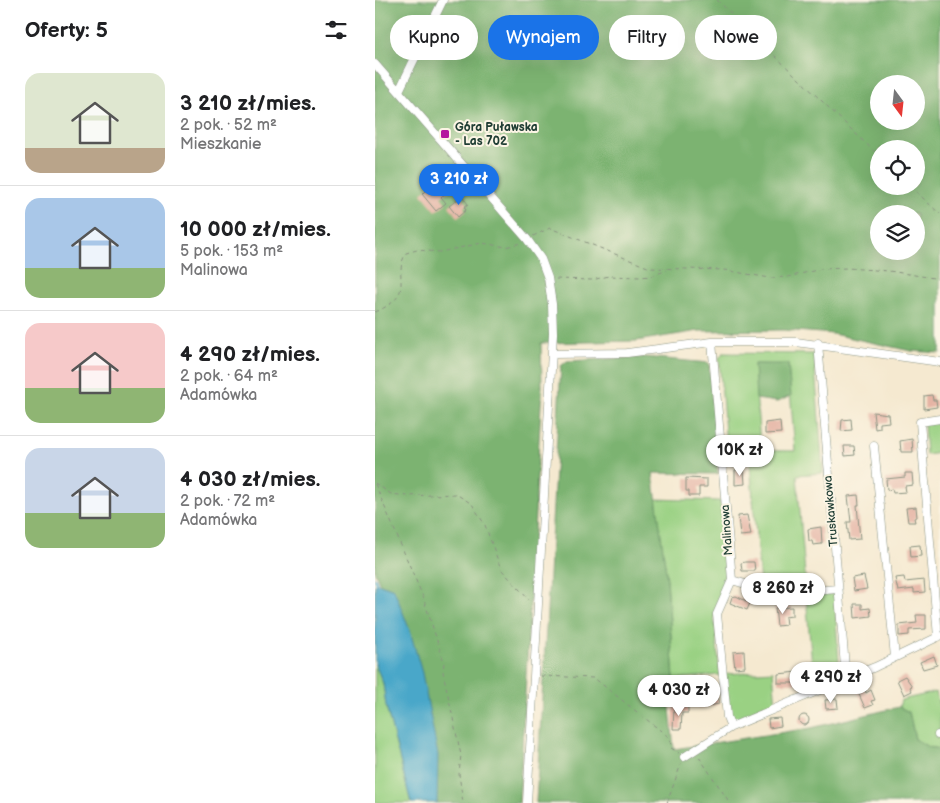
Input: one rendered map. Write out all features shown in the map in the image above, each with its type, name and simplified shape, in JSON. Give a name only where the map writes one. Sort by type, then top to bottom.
[{"type":"street","points":[[399,91],[443,0]]},
{"type":"street","points":[[375,64],[527,239],[541,260],[549,280],[552,304],[552,354],[527,803]]},
{"type":"street","points":[[552,354],[627,352],[712,342],[818,343],[915,360],[940,362]]},
{"type":"street","name":"Malinowa","points":[[712,342],[732,580]]},
{"type":"street","name":"Truskawkowa","points":[[818,343],[846,679]]},
{"type":"street","points":[[684,757],[731,727],[846,679],[939,636],[920,422],[940,420]]},
{"type":"street","points":[[874,446],[895,657]]},
{"type":"street","points":[[731,727],[727,717],[717,614],[732,580],[769,593],[837,588]]},
{"type":"path","points":[[717,0],[870,147]]},
{"type":"path","points":[[920,195],[940,214]]},
{"type":"path","points":[[375,312],[400,295],[403,284],[401,262],[406,253],[417,250],[440,252],[482,242],[506,247],[518,245],[550,228],[636,264],[668,270],[724,270],[770,278],[788,277],[821,269],[847,268],[897,272],[940,279]]},
{"type":"path","points":[[549,280],[566,278],[592,280],[609,276],[652,276],[668,270]]},
{"type":"path","points":[[375,484],[391,494],[408,496],[456,494],[472,504],[485,524],[501,570],[539,611]]},
{"type":"path","points":[[375,484],[423,597],[444,662],[443,672],[461,755],[459,774],[463,803]]},
{"type":"path","points":[[535,676],[594,678],[670,738],[671,748],[684,757],[667,803]]},
{"type":"path","points":[[694,750],[730,803]]},
{"type":"green space","points":[[375,0],[940,0],[940,353],[911,351],[833,334],[784,330],[699,331],[636,341],[541,343],[542,386],[519,803],[437,803],[394,589],[380,584],[375,572]]},
{"type":"green space","points":[[723,353],[814,354],[823,473],[797,475],[806,586],[775,588],[760,584],[749,450],[795,451],[788,365],[754,364],[760,445],[726,444],[719,358]]},
{"type":"green space","points":[[644,357],[709,363],[718,474],[653,473],[667,580],[674,679],[669,698],[674,749],[811,728],[899,707],[909,712],[915,739],[928,747],[940,749],[940,803],[536,803],[561,366],[567,361]]},
{"type":"green space","points":[[754,364],[788,364],[791,396],[777,402],[756,399]]},
{"type":"green space","points":[[940,422],[940,453],[926,455],[924,424]]},
{"type":"green space","points":[[655,499],[720,501],[727,584],[714,614],[720,675],[674,679],[667,580]]},
{"type":"green space","points":[[834,594],[840,676],[814,688],[806,596]]},
{"type":"green space","points":[[375,664],[383,683],[386,706],[411,803],[375,803]]},
{"type":"green space","points":[[773,671],[776,705],[738,722],[730,717],[725,674]]},
{"type":"green space","points":[[936,692],[940,710],[940,749],[928,747],[915,739],[909,712],[899,707],[901,700]]},
{"type":"water","points":[[380,584],[394,589],[410,631],[422,673],[438,755],[437,803],[411,803],[386,706],[383,683],[375,664],[375,585]]},
{"type":"building","points":[[439,177],[450,190],[441,197],[446,203],[436,211],[422,194]]},
{"type":"building","points":[[462,196],[468,204],[464,207],[466,210],[458,217],[449,206]]},
{"type":"building","points":[[932,395],[933,400],[936,400],[937,407],[924,409],[924,396]]},
{"type":"building","points":[[873,412],[888,414],[889,422],[880,423],[880,428],[875,429]]},
{"type":"building","points":[[851,419],[852,430],[841,431],[842,420]]},
{"type":"building","points":[[780,421],[781,433],[765,434],[765,423]]},
{"type":"building","points":[[912,439],[913,452],[901,452],[900,441]]},
{"type":"building","points":[[844,446],[854,446],[855,455],[845,456]]},
{"type":"building","points":[[735,470],[744,470],[745,484],[735,485]]},
{"type":"building","points":[[905,473],[912,473],[913,485],[905,486],[906,492],[893,493],[892,489],[887,490],[886,479],[905,477]]},
{"type":"building","points":[[686,478],[707,479],[707,487],[699,487],[699,496],[689,496],[689,491],[686,491]]},
{"type":"building","points":[[858,495],[860,539],[849,540],[847,522],[851,522],[848,496]]},
{"type":"building","points":[[916,507],[917,517],[914,518],[915,522],[908,522],[906,508]]},
{"type":"building","points":[[747,515],[751,535],[740,536],[738,516]]},
{"type":"building","points":[[821,527],[822,544],[813,545],[812,541],[809,541],[808,529]]},
{"type":"building","points":[[920,545],[921,556],[911,557],[910,546]]},
{"type":"building","points":[[754,562],[755,571],[742,571],[741,563]]},
{"type":"building","points":[[864,576],[867,589],[854,591],[852,578]]},
{"type":"building","points":[[904,577],[905,582],[924,580],[925,592],[914,593],[914,589],[898,591],[895,578]]},
{"type":"building","points":[[736,596],[750,603],[747,610],[730,603],[732,597]]},
{"type":"building","points":[[854,604],[862,604],[862,609],[870,608],[871,616],[855,618]]},
{"type":"building","points":[[792,607],[792,616],[785,617],[786,625],[777,626],[775,608]]},
{"type":"building","points":[[916,615],[926,615],[926,629],[909,630],[909,635],[899,636],[899,625],[917,623]]},
{"type":"building","points":[[744,651],[745,667],[735,668],[733,652]]},
{"type":"building","points":[[934,656],[937,665],[923,669],[920,662]]},
{"type":"building","points":[[798,672],[799,683],[778,683],[778,674]]},
{"type":"building","points":[[905,676],[912,686],[910,687],[912,691],[904,695],[897,680]]},
{"type":"building","points":[[864,687],[866,693],[871,690],[875,700],[871,701],[873,705],[865,708],[857,690]]},
{"type":"building","points":[[717,695],[719,704],[698,708],[696,699]]},
{"type":"building","points":[[837,699],[838,708],[826,709],[825,700]]},
{"type":"building","points":[[674,707],[688,707],[688,713],[682,713],[681,729],[673,729]]},
{"type":"building","points":[[802,715],[806,715],[809,720],[808,724],[802,725],[799,722],[799,718]]},
{"type":"building","points":[[780,718],[781,726],[769,728],[768,719]]},
{"type":"waterway","points":[[375,578],[377,584]]},
{"type":"place","name":"Góra Puławska - Las 702","points":[[445,134]]}]
